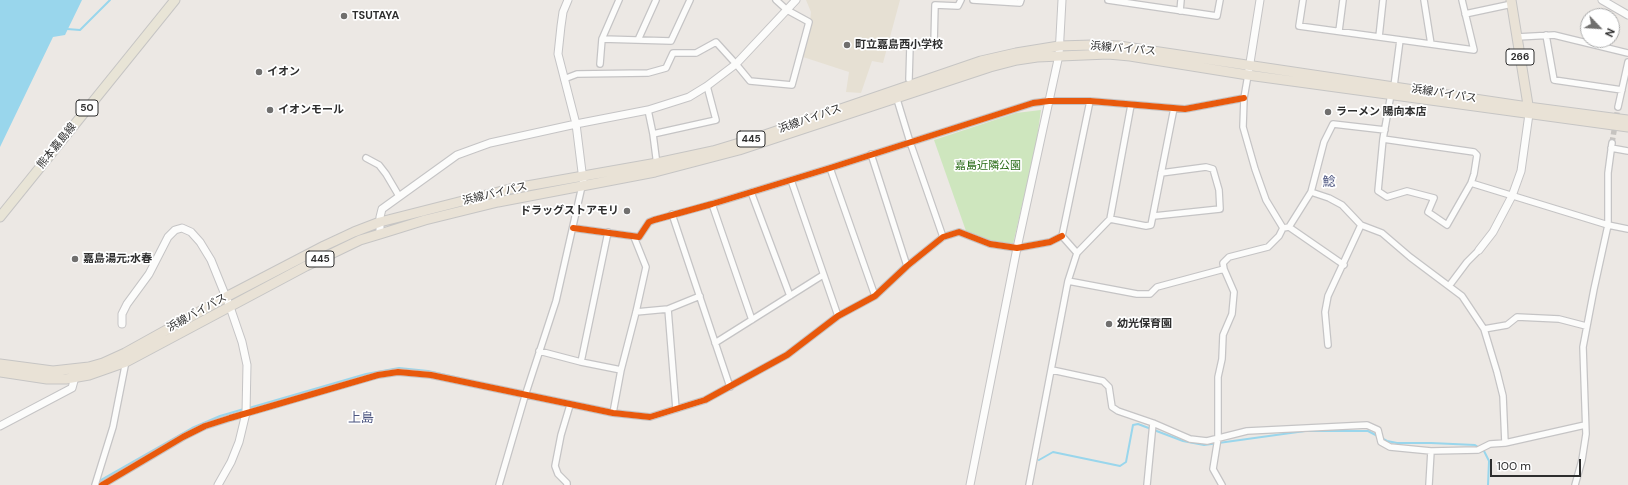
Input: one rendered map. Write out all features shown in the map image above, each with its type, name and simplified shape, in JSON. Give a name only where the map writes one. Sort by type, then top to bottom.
[{"type":"highway","name":"266","points":[[1512,2],[1528,110]]},
{"type":"highway","name":"浜線バイパス","points":[[0,364],[89,375],[230,307],[306,266],[360,240],[425,220],[498,202],[655,172],[760,144],[981,61],[1016,53],[1059,51],[1092,45],[1119,46],[1249,70],[1528,110],[1628,127]]},
{"type":"highway","name":"浜線バイパス","points":[[125,357],[226,297],[354,232],[380,222],[510,189],[657,163],[713,151],[895,94]]},
{"type":"highway","name":"浜線バイパス","points":[[1528,110],[1628,120]]},
{"type":"highway","name":"浜線バイパス","points":[[0,372],[47,379],[66,379],[75,373]]},
{"type":"main road","name":"熊本嘉島線","points":[[0,217],[175,0]]},
{"type":"street","points":[[499,485],[525,396],[556,301],[582,186],[583,175],[576,124],[559,61],[559,39],[568,0]]},
{"type":"street","points":[[600,64],[602,39],[619,0]]},
{"type":"street","points":[[638,40],[656,0]]},
{"type":"street","points":[[602,39],[671,41],[690,0]]},
{"type":"street","points":[[564,79],[577,74],[648,73],[666,68],[673,53],[696,53],[716,42],[750,81],[792,85],[809,22],[787,10],[776,0]]},
{"type":"street","points":[[380,234],[380,217],[382,209],[398,196],[457,155],[490,143],[648,110],[689,97],[707,86],[736,64],[796,0]]},
{"type":"street","points":[[909,79],[910,46],[934,44],[935,5],[958,6],[961,0]]},
{"type":"street","points":[[973,0],[1020,3],[1021,0]]},
{"type":"street","points":[[970,485],[1017,248],[1059,51],[1062,0]]},
{"type":"street","points":[[1108,0],[1144,3],[1180,11],[1217,16],[1220,0]]},
{"type":"street","points":[[1180,11],[1181,0]]},
{"type":"street","points":[[1260,0],[1244,98],[1243,127],[1266,200],[1282,228]]},
{"type":"street","points":[[1302,0],[1299,26],[1474,50],[1462,0]]},
{"type":"street","points":[[1339,32],[1343,0]]},
{"type":"street","points":[[1379,37],[1383,0]]},
{"type":"street","points":[[1424,0],[1431,44]]},
{"type":"street","points":[[1602,0],[1628,15]]},
{"type":"street","points":[[1466,14],[1512,2]]},
{"type":"street","points":[[1517,37],[1554,35],[1628,53]]},
{"type":"street","points":[[1546,36],[1554,80],[1622,90]]},
{"type":"street","points":[[1383,140],[1474,152],[1477,155],[1474,174],[1447,225],[1428,212],[1434,198],[1407,191],[1387,197],[1378,191],[1383,140],[1400,40]]},
{"type":"street","points":[[1618,107],[1628,62]]},
{"type":"street","points":[[653,134],[716,120],[707,86]]},
{"type":"street","points":[[895,94],[943,236]]},
{"type":"street","points":[[573,228],[634,237],[641,235],[649,222],[672,214],[712,204],[791,180],[1033,103],[1048,101],[1090,101],[1185,108],[1244,98]]},
{"type":"street","points":[[1062,236],[1090,101]]},
{"type":"street","points":[[1029,485],[1068,281],[1077,253],[1110,219],[1131,105]]},
{"type":"street","points":[[1110,219],[1146,226],[1151,225],[1154,216],[1174,108]]},
{"type":"street","points":[[648,110],[657,163],[655,172]]},
{"type":"street","points":[[1449,286],[1466,262],[1479,250],[1493,232],[1512,196],[1521,171],[1528,110]]},
{"type":"street","points":[[1289,227],[1311,192],[1324,142],[1333,124],[1385,130]]},
{"type":"street","points":[[1575,485],[1584,453],[1586,434],[1583,347],[1586,326],[1608,225],[1608,173],[1612,145],[1628,151]]},
{"type":"street","points":[[871,154],[907,266]]},
{"type":"street","points":[[366,158],[379,165],[386,174],[398,196]]},
{"type":"street","points":[[1154,216],[1220,209],[1218,190],[1213,169],[1206,167],[1161,173]]},
{"type":"street","points":[[830,168],[875,296]]},
{"type":"street","points":[[791,180],[838,316]]},
{"type":"street","points":[[1470,183],[1608,225],[1628,229]]},
{"type":"street","points":[[751,192],[790,296]]},
{"type":"street","points":[[1311,192],[1329,198],[1342,205],[1361,225],[1382,233],[1410,258],[1462,296],[1484,329],[1503,396],[1505,443]]},
{"type":"street","points":[[712,204],[752,320]]},
{"type":"street","points":[[672,214],[730,387]]},
{"type":"street","points":[[1328,345],[1325,312],[1328,296],[1344,265],[1361,225]]},
{"type":"street","points":[[1282,228],[1289,227],[1344,265]]},
{"type":"street","points":[[122,324],[122,314],[127,304],[149,274],[168,237],[175,230],[182,228],[191,232],[200,242],[211,260],[230,307],[242,342],[247,365],[246,414],[239,442],[231,462],[218,485]]},
{"type":"street","points":[[1222,485],[1213,469],[1218,438],[1218,377],[1222,359],[1224,335],[1232,314],[1234,292],[1223,263],[1229,257],[1268,247],[1279,236],[1282,228]]},
{"type":"street","points":[[581,362],[608,232]]},
{"type":"street","points":[[102,485],[183,437],[205,426],[378,375],[398,372],[431,376],[613,413],[650,417],[705,400],[787,355],[838,316],[875,296],[907,266],[943,236],[959,232],[990,244],[1017,248],[1050,242],[1062,236]]},
{"type":"street","points":[[1062,236],[1077,253]]},
{"type":"street","points":[[613,413],[621,370],[646,267],[634,237]]},
{"type":"street","points":[[1068,281],[1137,294],[1150,294],[1157,287],[1224,269]]},
{"type":"street","points":[[715,343],[823,275]]},
{"type":"street","points":[[636,312],[668,309],[700,296]]},
{"type":"street","points":[[668,309],[676,409]]},
{"type":"street","points":[[1484,329],[1507,325],[1517,317],[1559,319],[1586,326]]},
{"type":"street","points":[[540,351],[581,362],[621,370]]},
{"type":"street","points":[[95,485],[113,427],[125,357]]},
{"type":"street","points":[[1052,370],[1103,382],[1109,387],[1112,407],[1118,411],[1190,438],[1207,441],[1247,431],[1264,429],[1367,425],[1378,430],[1381,442],[1390,447],[1430,451],[1478,450],[1490,444],[1505,443],[1585,424]]},
{"type":"street","points":[[0,426],[72,388],[75,373]]},
{"type":"street","points":[[567,485],[558,474],[555,466],[561,435],[570,405]]},
{"type":"street","points":[[1147,485],[1153,423]]},
{"type":"street","points":[[1429,485],[1430,451]]},
{"type":"shaded area","name":"町立嘉島西小学校","points":[[806,0],[900,0],[883,63],[872,61],[861,93],[846,92],[849,72],[803,57],[809,33],[811,12]]},
{"type":"green space","name":"嘉島近隣公園","points":[[1041,110],[1036,145],[1013,244],[991,241],[966,231],[934,140],[1016,113]]},
{"type":"water","points":[[0,0],[82,0],[65,35],[53,37],[0,147]]},
{"type":"waterway","points":[[67,29],[80,30],[110,0]]},
{"type":"waterway","points":[[249,408],[366,374],[399,368],[428,371],[477,382]]},
{"type":"waterway","points":[[92,485],[192,428],[220,416],[244,409]]},
{"type":"waterway","points":[[1039,460],[1053,452],[1120,466],[1126,462],[1133,425],[1138,424],[1183,441],[1204,445],[1305,431],[1368,431],[1387,441],[1397,443],[1475,445],[1484,451],[1489,461],[1488,485]]},
{"type":"tunnel","points":[[1612,143],[1618,107]]},
{"type":"cycle path","points":[[573,228],[639,237],[649,222],[654,220],[830,168],[1033,103],[1049,101],[1090,101],[1185,109],[1244,98]]},
{"type":"cycle path","points":[[102,485],[183,437],[205,426],[378,375],[398,372],[431,375],[613,413],[650,417],[705,400],[787,355],[838,316],[875,296],[907,266],[943,237],[959,232],[990,244],[1017,248],[1050,242],[1062,236]]},
{"type":"place","name":"TSUTAYA","points":[[344,16]]},
{"type":"place","name":"町立嘉島西小学校","points":[[847,45]]},
{"type":"place","name":"イオン","points":[[259,72]]},
{"type":"place","name":"イオンモール","points":[[270,110]]},
{"type":"place","name":"ラーメン 陽向本店","points":[[1328,112]]},
{"type":"place","name":"ドラッグストアモリ","points":[[627,211]]},
{"type":"place","name":"嘉島湯元;水春","points":[[75,259]]},
{"type":"place","name":"幼光保育園","points":[[1109,324]]},
{"type":"district","name":"鯰","points":[[1329,183]]},
{"type":"district","name":"上島","points":[[361,419]]}]
